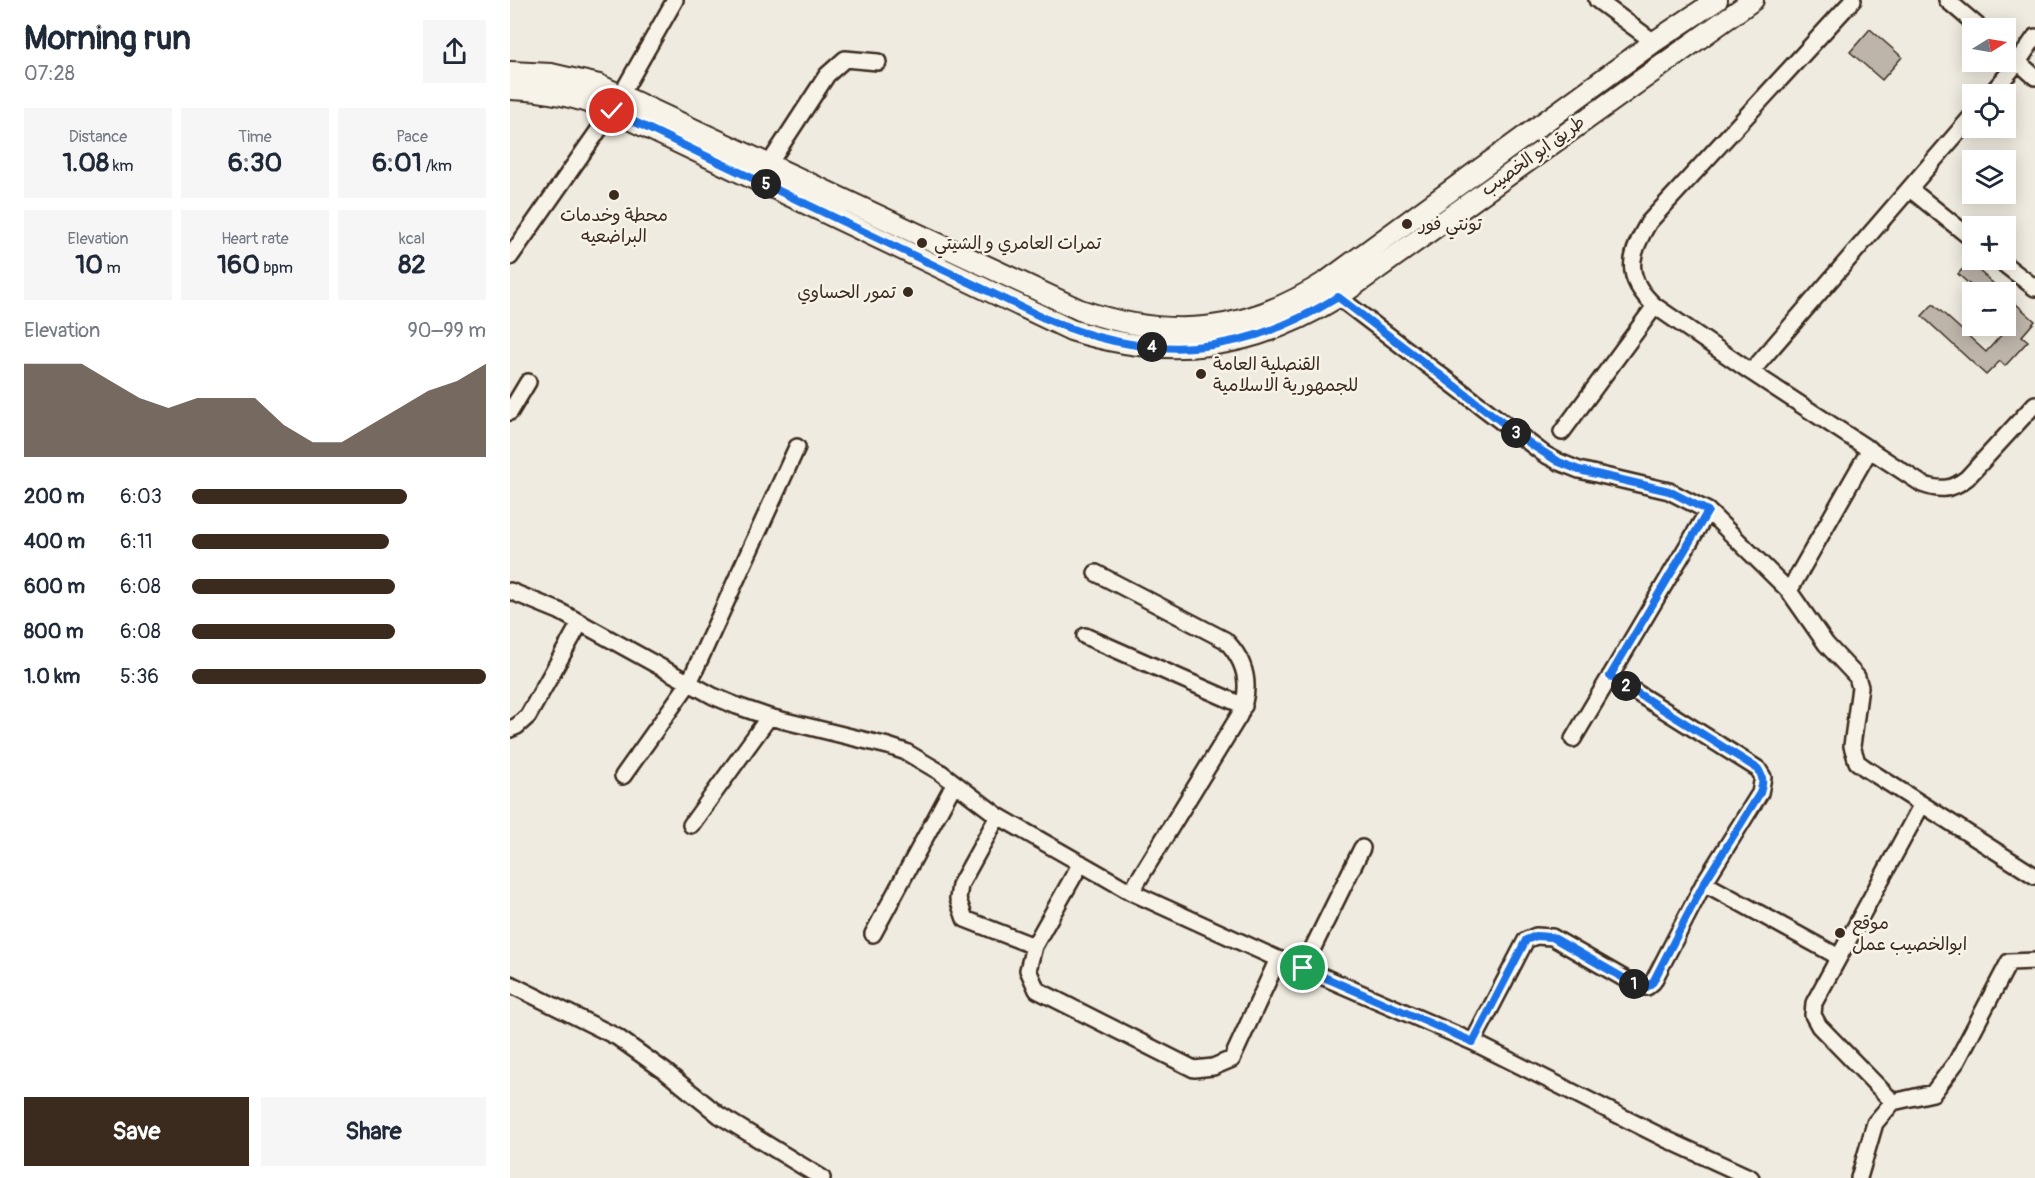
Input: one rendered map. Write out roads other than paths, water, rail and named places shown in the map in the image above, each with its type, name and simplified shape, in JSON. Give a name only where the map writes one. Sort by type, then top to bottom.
[{"type":"main road","name":"طريق ابو الخصيب","points":[[510,89],[537,90],[588,101],[617,103],[769,164],[1080,310],[1130,325],[1173,328],[1208,327],[1258,316],[1305,294],[1654,42],[1717,0]]},
{"type":"main road","name":"طريق ابو الخصيب","points":[[510,72],[551,74],[575,79],[617,103],[1046,319],[1098,338],[1153,348],[1181,348],[1218,344],[1263,334],[1289,324],[1338,297],[1753,0]]},
{"type":"main road","points":[[1569,104],[1583,121]]},
{"type":"street","points":[[510,257],[617,103],[675,0]]},
{"type":"street","points":[[1597,0],[1654,42]]},
{"type":"street","points":[[1853,0],[1649,222],[1635,249],[1632,262],[1633,277],[1638,287],[1655,306],[1751,372],[1922,484],[1934,489],[1957,486],[1967,478],[2035,404]]},
{"type":"street","points":[[1947,0],[1968,18]]},
{"type":"street","points":[[1999,84],[2035,37]]},
{"type":"street","points":[[769,164],[827,75],[838,64],[845,59],[878,62]]},
{"type":"street","points":[[2018,62],[2035,77]]},
{"type":"street","points":[[1751,372],[1962,128]]},
{"type":"street","points":[[1910,189],[1962,231]]},
{"type":"street","points":[[2012,270],[2035,288]]},
{"type":"street","points":[[1338,297],[1551,458],[1579,470],[1669,491],[1708,511],[1789,591],[1826,644],[1857,677],[1860,687],[1852,746],[1857,762],[2035,876]]},
{"type":"street","points":[[1562,432],[1655,306]]},
{"type":"street","points":[[510,412],[528,382]]},
{"type":"street","points":[[623,776],[689,683],[797,447]]},
{"type":"street","points":[[1789,591],[1870,450]]},
{"type":"street","points":[[1573,739],[1708,511]]},
{"type":"street","points":[[1096,573],[1225,640],[1234,649],[1245,670],[1244,706],[1131,892]]},
{"type":"street","points":[[510,591],[538,601],[736,706],[769,717],[906,752],[940,772],[998,816],[1131,892],[1278,959],[1473,1042],[1668,1140],[1750,1178]]},
{"type":"street","points":[[510,729],[528,716],[580,623]]},
{"type":"street","points":[[1085,636],[1244,706]]},
{"type":"street","points":[[1473,1042],[1526,940],[1536,936],[1552,937],[1639,987],[1647,987],[1653,982],[1704,883],[1760,793],[1763,777],[1758,769],[1610,676]]},
{"type":"street","points":[[691,825],[769,717]]},
{"type":"street","points":[[873,934],[954,784]]},
{"type":"street","points":[[1893,1102],[1819,1026],[1814,1015],[1814,1003],[1922,804]]},
{"type":"street","points":[[998,816],[960,885],[958,899],[965,919],[1034,946]]},
{"type":"street","points":[[1303,968],[1362,848]]},
{"type":"street","points":[[1081,863],[1034,946],[1028,970],[1037,990],[1194,1069],[1213,1067],[1232,1059],[1278,959]]},
{"type":"street","points":[[1704,883],[1839,957]]},
{"type":"street","points":[[1859,1178],[1875,1123],[1893,1102],[1934,1093],[1957,1061],[2009,962],[2035,961]]},
{"type":"street","points":[[510,984],[617,1037],[719,1115],[822,1178]]},
{"type":"place","name":"محطة وخدمات البراضعيه","points":[[614,195]]},
{"type":"place","name":"تونتي فور","points":[[1407,224]]},
{"type":"place","name":"تمرات العامري و الشيتي","points":[[922,243]]},
{"type":"place","name":"تمور الحساوي","points":[[908,292]]},
{"type":"place","name":"القنصلية العامة للجمهورية الاسلامية","points":[[1201,374]]},
{"type":"place","name":"موقع ابوالخصيب عمل","points":[[1840,933]]}]
